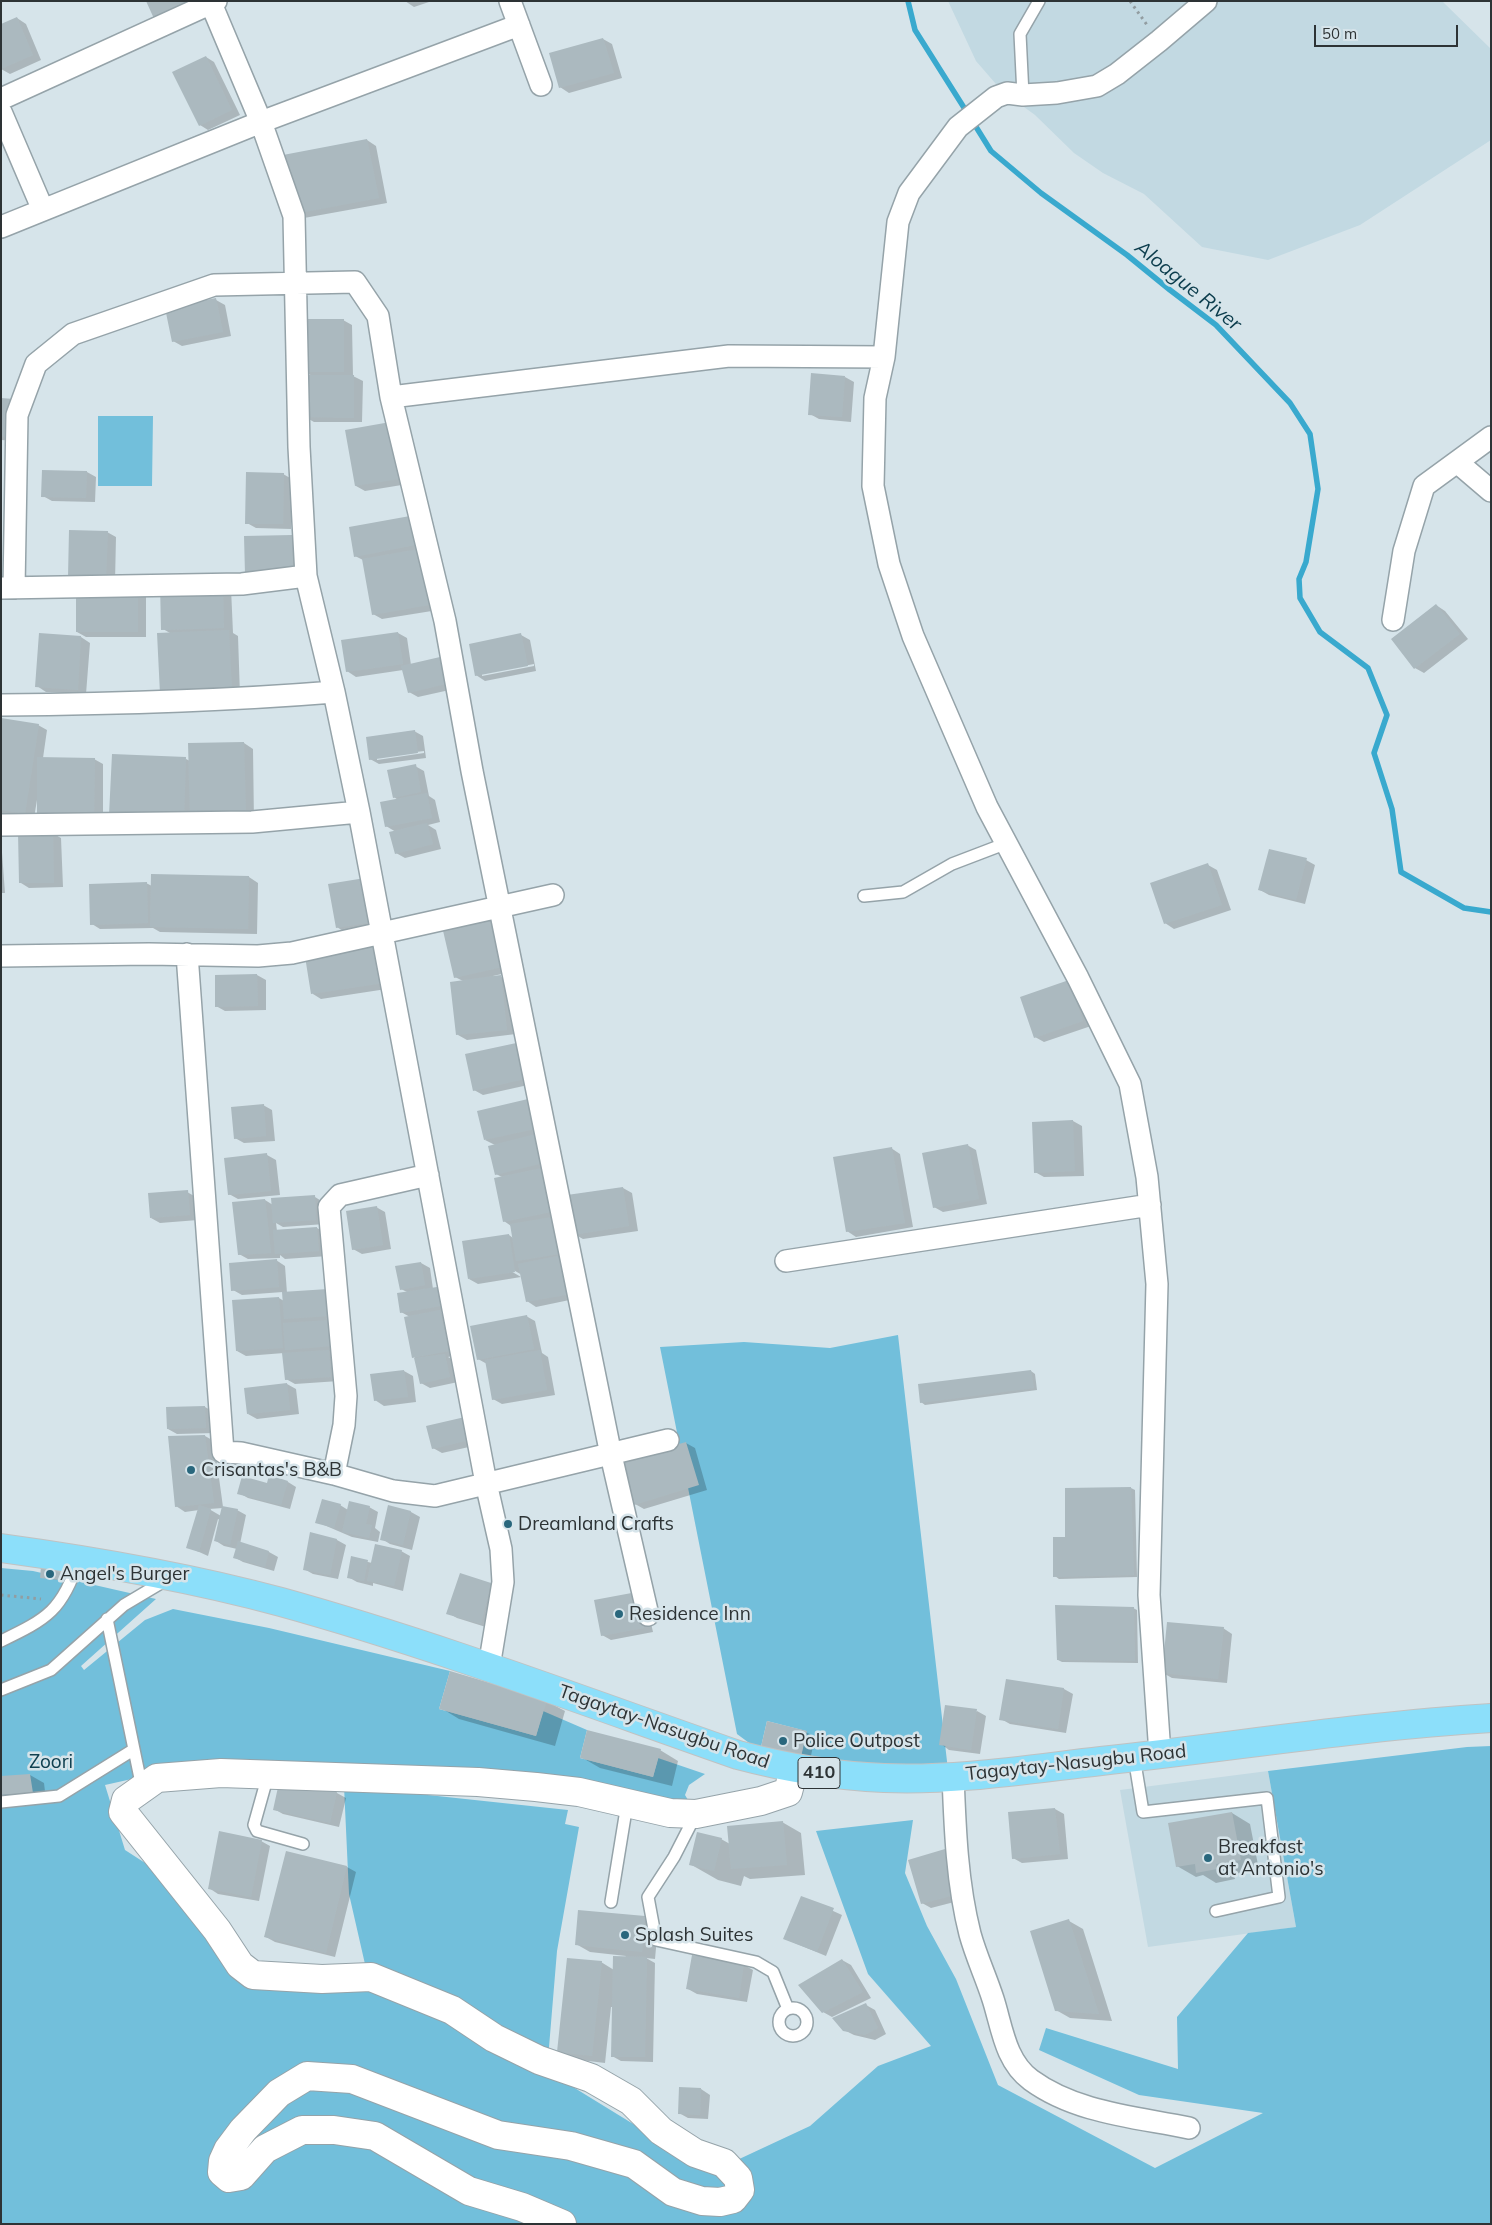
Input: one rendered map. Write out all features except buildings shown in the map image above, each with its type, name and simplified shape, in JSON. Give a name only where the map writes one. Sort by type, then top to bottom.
[{"type":"main road","name":"Tagaytay-Nasugbu Road","points":[[1,1548],[79,1558],[173,1577],[280,1602],[387,1633],[738,1755],[794,1769],[886,1778],[954,1776],[1147,1756],[1333,1732],[1491,1718]]},
{"type":"street","points":[[510,1],[541,85]]},
{"type":"street","points":[[1147,1756],[1157,1284],[1148,1177],[1130,1084],[1078,978],[988,807],[913,636],[889,564],[873,486],[875,398],[884,356],[898,222],[908,193],[958,127],[996,97],[1007,93],[1023,95],[1057,93],[1098,86],[1159,41],[1206,1]]},
{"type":"street","points":[[1,99],[212,2],[261,122],[294,216],[299,447],[306,576],[334,692],[359,812],[486,1483],[501,1549],[503,1582],[489,1668]]},
{"type":"street","points":[[1,227],[261,122],[519,25]]},
{"type":"street","points":[[1,112],[8,145],[42,210]]},
{"type":"street","points":[[306,576],[242,584],[8,588],[17,415],[36,364],[73,334],[214,285],[355,282],[378,316],[391,397],[445,621],[472,771],[611,1456],[648,1615]]},
{"type":"street","points":[[391,397],[729,356],[884,356]]},
{"type":"street","points":[[1393,620],[1404,551],[1424,486],[1491,437]]},
{"type":"street","points":[[1456,462],[1491,491]]},
{"type":"street","points":[[1,705],[238,699],[334,692]]},
{"type":"street","points":[[1,825],[252,822],[359,812]]},
{"type":"street","points":[[1,956],[186,954],[258,956],[292,953],[553,895]]},
{"type":"street","points":[[186,954],[223,1452],[241,1453],[334,1474],[412,1495],[435,1496],[611,1456],[668,1440]]},
{"type":"street","points":[[334,1474],[344,1425],[346,1396],[329,1207],[340,1196],[428,1175]]},
{"type":"street","points":[[786,1261],[1150,1205]]},
{"type":"street","points":[[562,2224],[522,2207],[469,2191],[375,2136],[334,2130],[302,2130],[265,2149],[241,2176],[229,2178],[222,2172],[223,2161],[228,2150],[243,2130],[279,2093],[307,2076],[352,2079],[498,2135],[572,2146],[634,2164],[673,2192],[702,2201],[720,2202],[733,2199],[740,2190],[738,2178],[724,2163],[695,2153],[660,2131],[631,2101],[591,2078],[539,2060],[494,2038],[452,2010],[371,1977],[322,1979],[254,1975],[240,1965],[217,1930],[123,1812],[126,1800],[157,1778],[221,1773],[478,1782],[536,1787],[579,1792],[670,1812],[696,1814],[761,1801],[788,1792],[794,1769]]},
{"type":"street","points":[[954,1776],[956,1853],[970,1934],[994,2001],[1001,2031],[1014,2061],[1030,2079],[1072,2103],[1189,2128]]},
{"type":"lane","points":[[1023,95],[1020,34],[1039,1]]},
{"type":"lane","points":[[864,896],[903,892],[952,864],[1006,843]]},
{"type":"lane","points":[[1,1641],[26,1629],[51,1612],[62,1601],[71,1585],[79,1558]]},
{"type":"lane","points":[[1,1690],[51,1670],[124,1605],[173,1577]]},
{"type":"lane","points":[[107,1619],[142,1789]]},
{"type":"lane","points":[[1,1802],[59,1796],[133,1750]]},
{"type":"lane","points":[[1147,1756],[1143,1812],[1267,1798],[1279,1897],[1216,1911]]},
{"type":"lane","points":[[268,1775],[254,1825],[257,1831],[303,1844]]},
{"type":"lane","points":[[611,1902],[627,1804]]},
{"type":"lane","points":[[696,1814],[674,1857],[648,1897],[656,1940],[756,1962],[773,1972],[788,2009]]},
{"type":"path","points":[[1130,1],[1159,41]]},
{"type":"path","points":[[1,1595],[62,1601]]},
{"type":"shaded area","points":[[948,1],[1442,1],[1491,49],[1491,140],[1360,225],[1268,260],[1202,247],[1144,194],[1103,173],[1074,153],[1035,115],[1002,91],[976,61]]},
{"type":"shaded area","name":"Breakfast at Antonio's","points":[[1268,1771],[1296,1927],[1148,1947],[1120,1790]]},
{"type":"green space","points":[[98,416],[153,416],[152,486],[98,486]]},
{"type":"green space","points":[[898,1335],[948,1770],[800,1761],[806,1731],[767,1721],[760,1751],[737,1734],[660,1347],[744,1342],[830,1348]]},
{"type":"green space","name":"Zoori","points":[[1,1568],[33,1571],[156,1599],[81,1666],[84,1670],[145,1620],[173,1609],[269,1628],[450,1671],[439,1709],[536,1736],[543,1711],[587,1730],[580,1758],[653,1777],[658,1758],[705,1774],[689,1785],[685,1795],[694,1810],[651,1808],[544,1782],[399,1772],[222,1767],[154,1774],[105,1785],[125,1850],[187,1890],[252,1966],[370,1986],[349,1894],[344,1786],[568,1810],[565,1824],[579,1827],[557,1951],[547,2071],[669,2146],[735,2161],[810,2126],[878,2066],[931,2046],[868,1974],[816,1831],[913,1820],[905,1873],[927,1926],[956,1979],[998,2085],[1155,2168],[1263,2113],[1139,2095],[1039,2050],[1046,2028],[1178,2069],[1177,2017],[1248,1933],[1296,1927],[1268,1771],[1467,1747],[1491,1746],[1491,2224],[1,2224]]},
{"type":"waterway","name":"Aloague River","points":[[908,1],[915,30],[968,114]]},
{"type":"waterway","name":"Aloague River","points":[[973,122],[991,151],[1041,193],[1127,255],[1216,325],[1290,403],[1310,434],[1318,489],[1306,562],[1299,579],[1300,598],[1320,632],[1368,668],[1387,715],[1374,753],[1392,809],[1401,872],[1464,908],[1491,912]]},
{"type":"place","name":"Crisantas's B&B","points":[[191,1470]]},
{"type":"place","name":"Dreamland Crafts","points":[[508,1524]]},
{"type":"place","name":"Angel's Burger","points":[[50,1574]]},
{"type":"place","name":"Residence Inn","points":[[619,1614]]},
{"type":"place","name":"Police Outpost","points":[[783,1741]]},
{"type":"place","name":"Breakfast at Antonio's","points":[[1208,1858]]},
{"type":"place","name":"Splash Suites","points":[[625,1935]]}]
